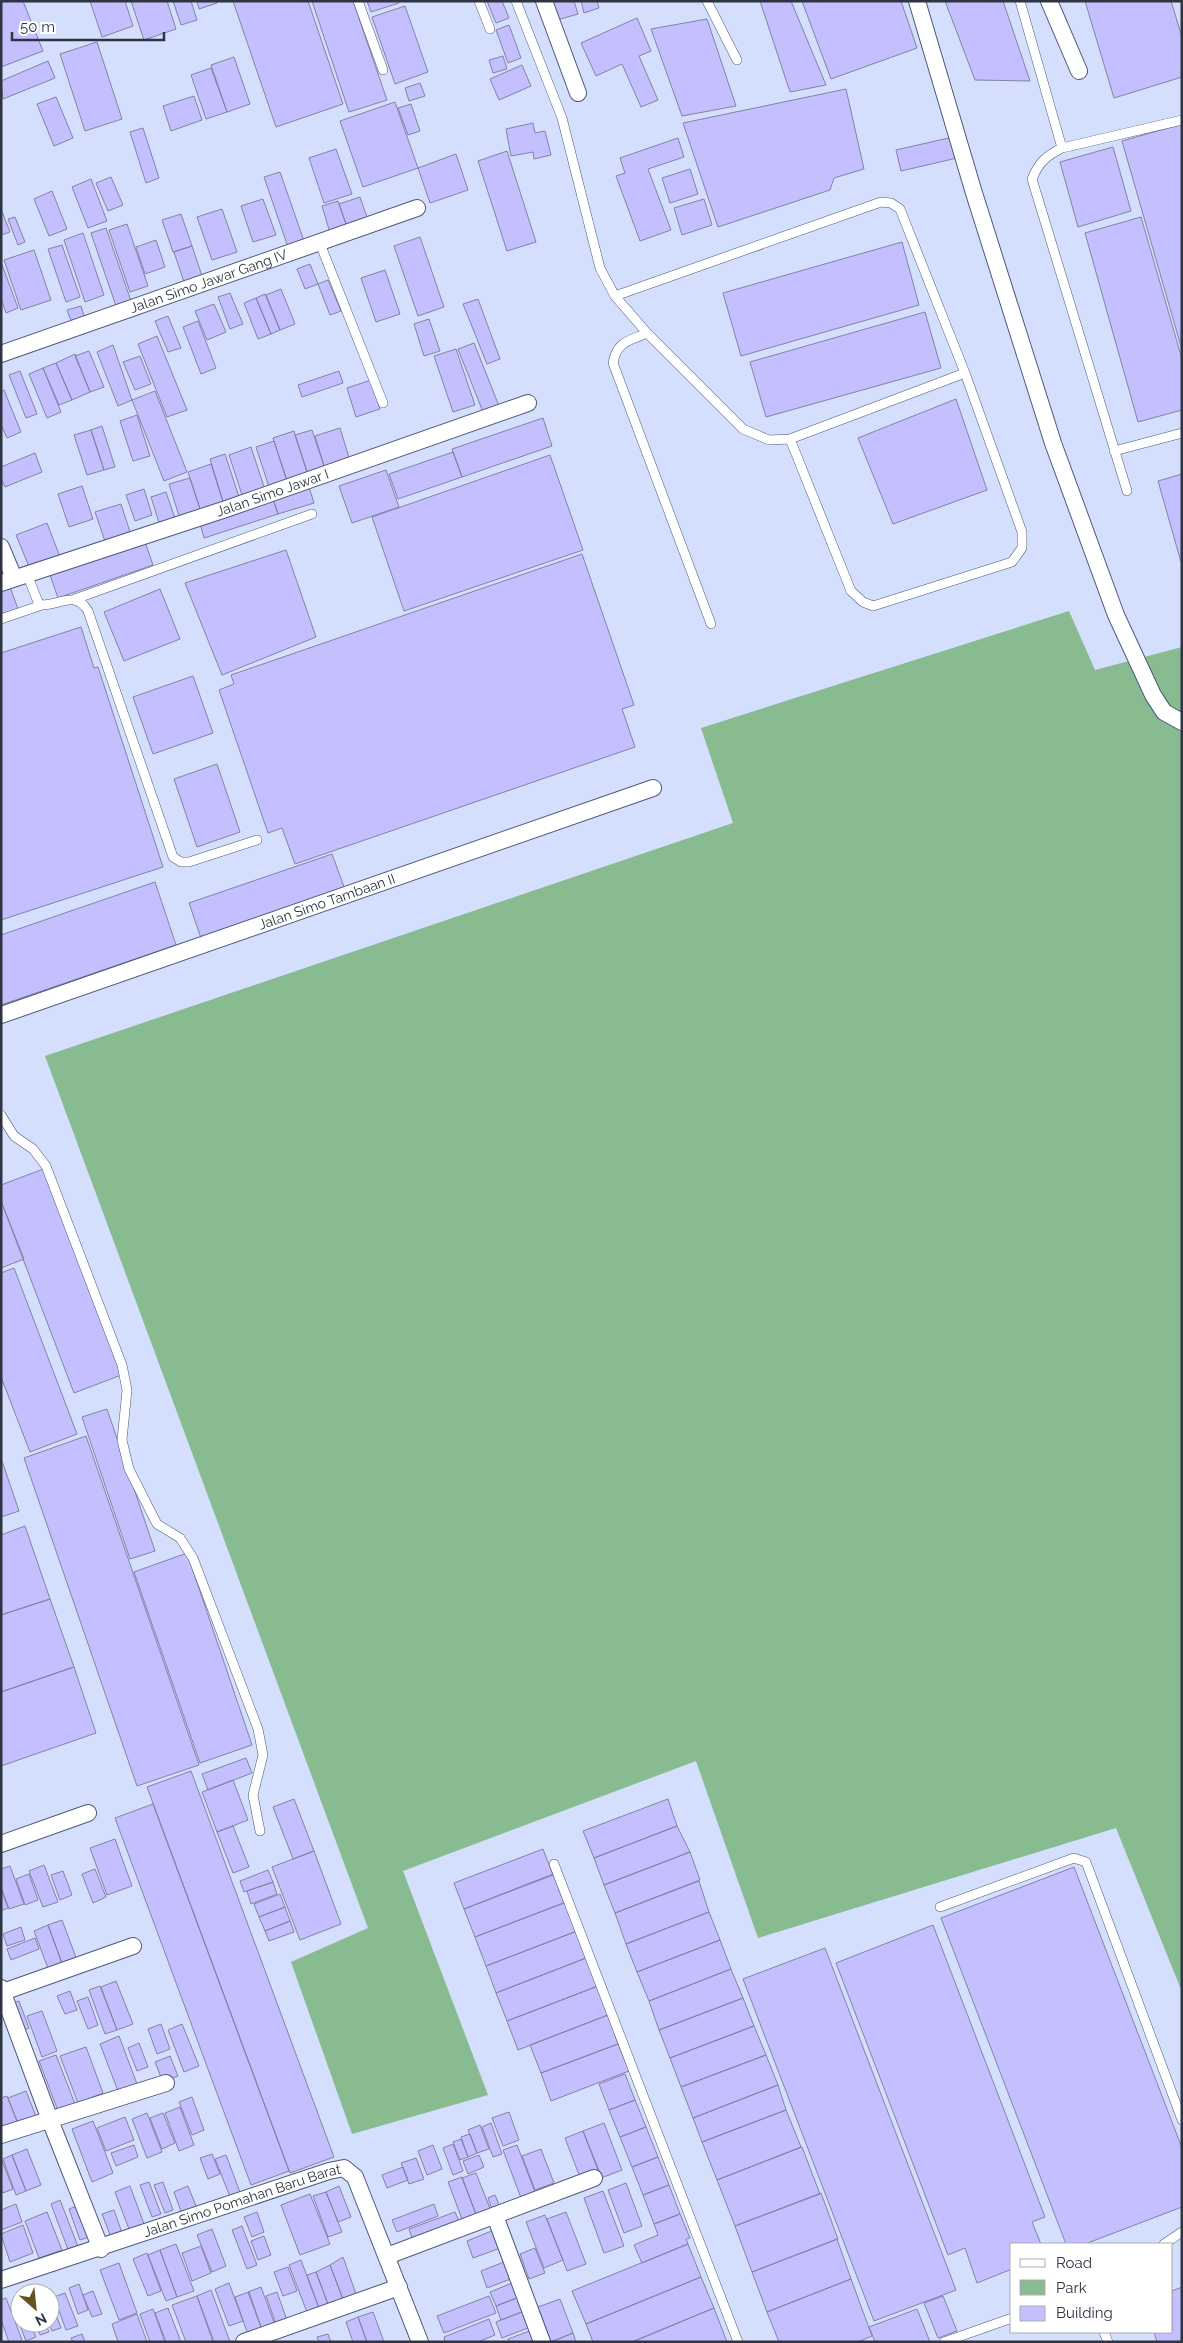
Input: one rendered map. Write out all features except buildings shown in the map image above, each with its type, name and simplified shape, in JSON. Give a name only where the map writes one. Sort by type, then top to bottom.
[{"type":"street","points":[[544,1],[578,94]]},
{"type":"street","points":[[917,1],[974,193],[1053,443],[1116,615],[1153,695],[1164,712],[1182,722]]},
{"type":"street","points":[[1049,1],[1079,71]]},
{"type":"street","name":"Jalan Simo Jawar Gang IV","points":[[1,354],[417,208]]},
{"type":"street","name":"Jalan Simo Jawar I","points":[[14,578],[226,509],[528,403]]},
{"type":"street","points":[[1,547],[14,578]]},
{"type":"street","name":"Jalan Simo Tambaan II","points":[[1,1015],[653,788]]},
{"type":"street","points":[[1,1844],[88,1813]]},
{"type":"street","points":[[101,2249],[50,2120],[2,1990],[133,1946]]},
{"type":"street","points":[[1,2135],[166,2083]]},
{"type":"street","name":"Jalan Simo Pomahan Baru Barat","points":[[1,2280],[101,2249],[329,2171],[344,2168],[355,2177],[400,2287],[420,2342]]},
{"type":"street","points":[[387,2256],[594,2178]]},
{"type":"street","points":[[495,2216],[542,2342]]},
{"type":"street","points":[[244,2342],[400,2287]]},
{"type":"lane","points":[[358,1],[383,70]]},
{"type":"lane","points":[[478,1],[490,29]]},
{"type":"lane","points":[[516,1],[562,118],[600,268],[615,296],[647,333],[743,429],[769,440],[790,439],[965,373]]},
{"type":"lane","points":[[707,1],[737,60]]},
{"type":"lane","points":[[1020,1],[1062,148]]},
{"type":"lane","points":[[1127,491],[1032,179],[1042,160],[1062,148],[1182,120]]},
{"type":"lane","points":[[615,296],[881,202],[891,203],[900,209],[965,373],[1022,532],[1022,548],[1012,562],[873,606],[863,602],[851,590],[790,439]]},
{"type":"lane","points":[[319,241],[383,404]]},
{"type":"lane","points":[[647,333],[621,344],[615,354],[613,363],[711,624]]},
{"type":"lane","points":[[1114,451],[1182,433]]},
{"type":"lane","points":[[1,619],[42,605],[75,599],[312,514]]},
{"type":"lane","points":[[14,578],[42,605]]},
{"type":"lane","points":[[75,599],[83,603],[88,611],[173,857],[181,862],[189,862],[257,840]]},
{"type":"lane","points":[[1,1115],[14,1136],[33,1149],[46,1166],[122,1365],[127,1390],[122,1440],[129,1469],[157,1524],[180,1538],[193,1558],[258,1728],[263,1755],[253,1795],[260,1831]]},
{"type":"lane","points":[[940,1907],[1074,1858],[1086,1862],[1182,2120]]},
{"type":"lane","points":[[554,1864],[738,2342]]},
{"type":"lane","points":[[1166,2243],[1182,2232]]},
{"type":"lane","points":[[944,2342],[1010,2319]]},
{"type":"green space","points":[[1069,611],[1095,670],[1182,647],[1182,1992],[1116,1828],[758,1938],[696,1761],[403,1871],[488,2095],[352,2134],[291,1962],[368,1928],[45,1056],[733,823],[701,728]]}]
